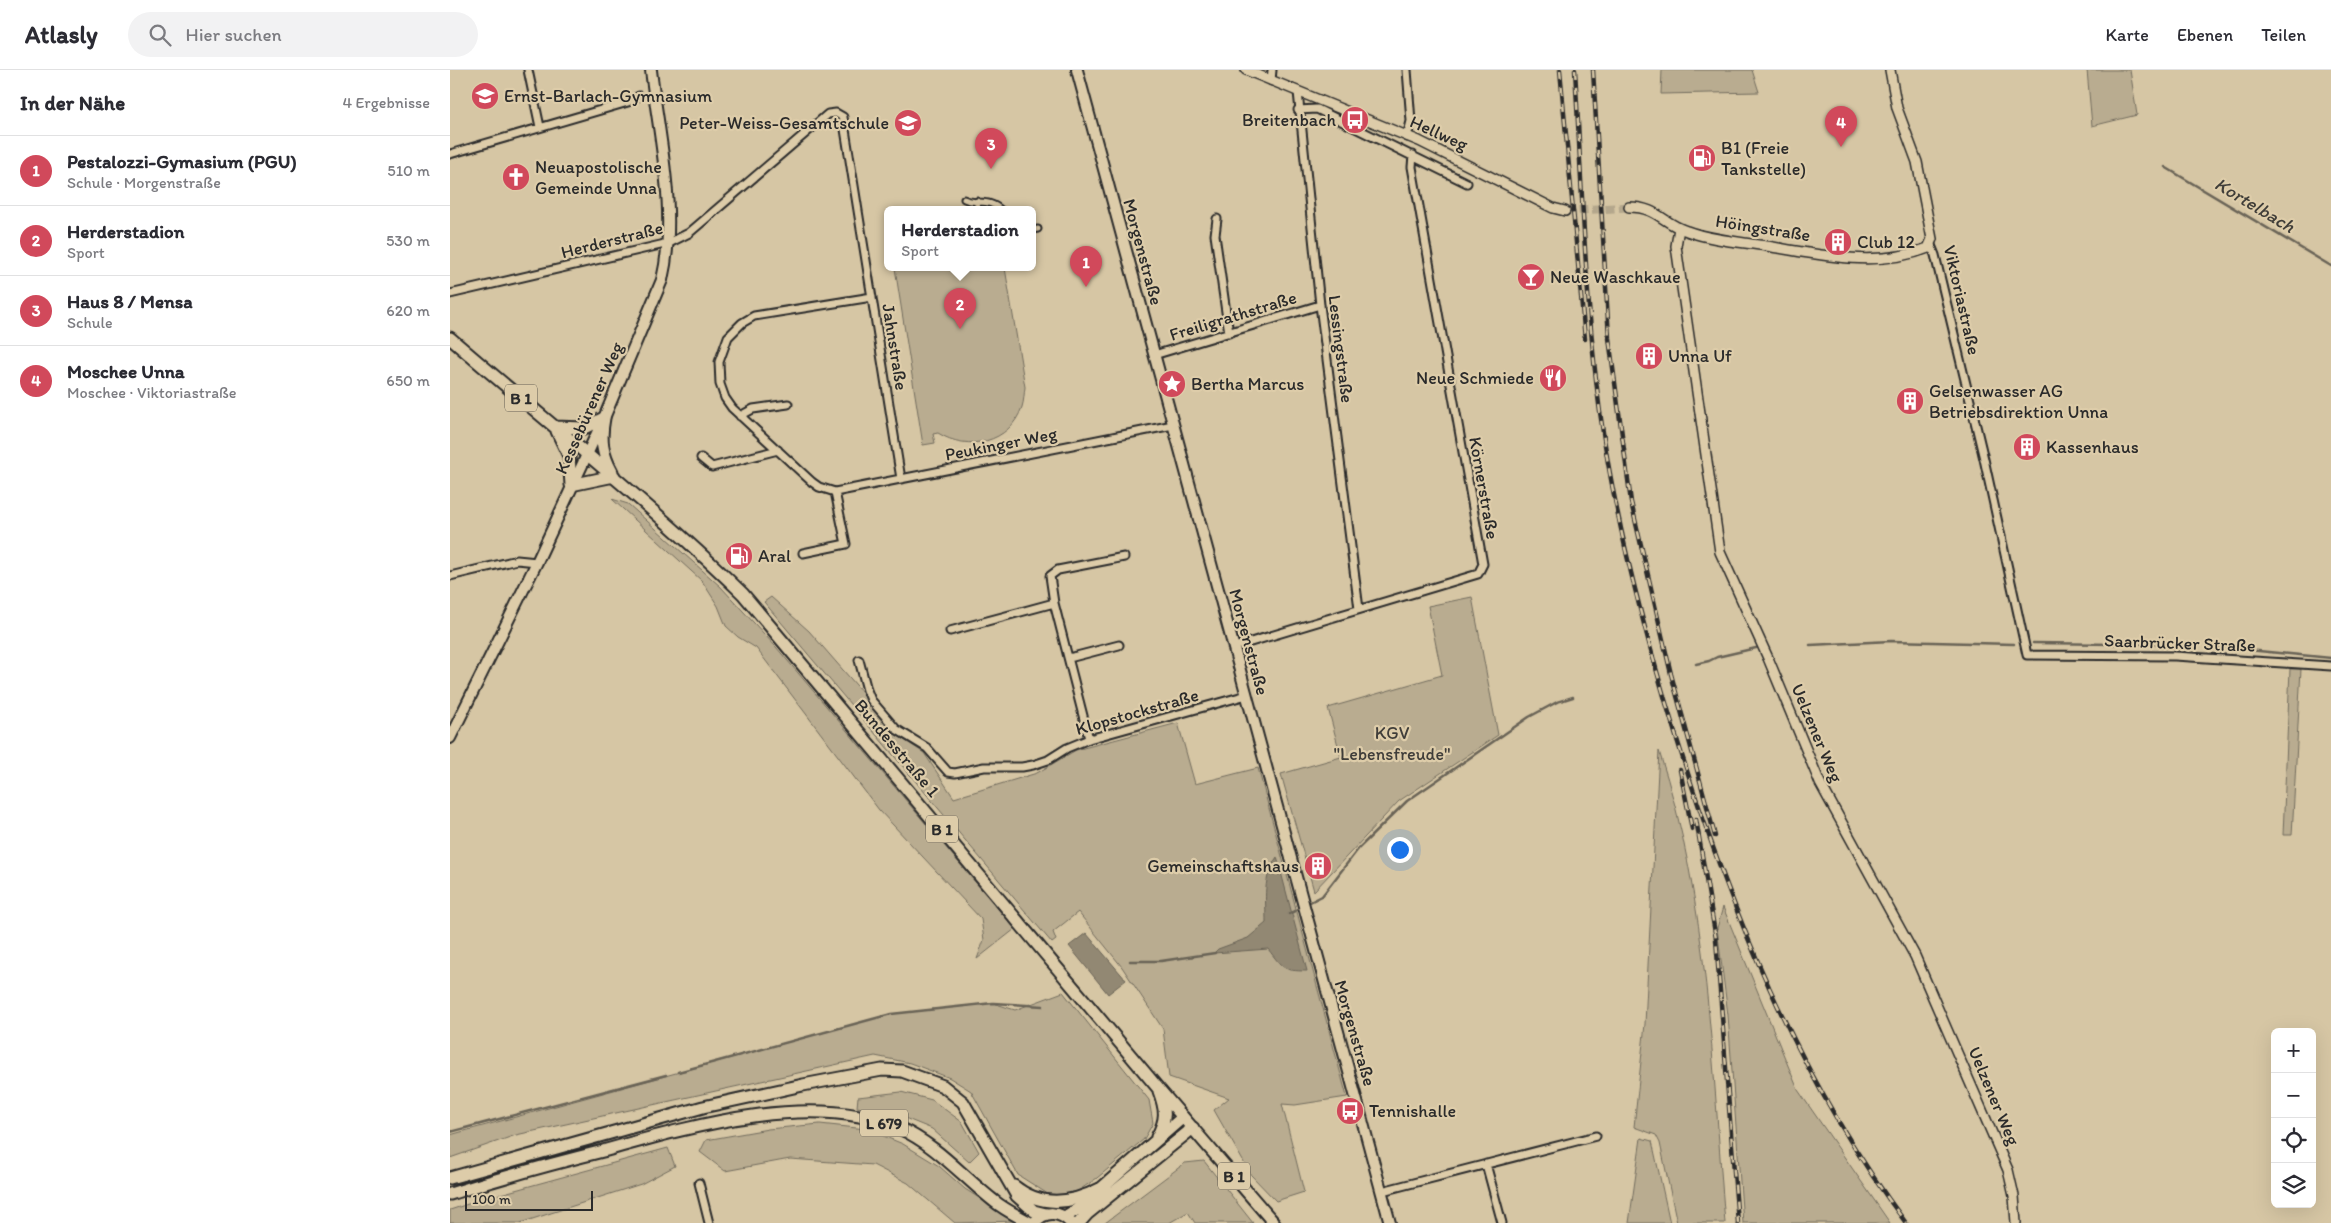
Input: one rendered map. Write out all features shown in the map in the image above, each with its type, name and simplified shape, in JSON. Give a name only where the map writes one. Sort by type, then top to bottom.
[{"type":"main road","name":"Kessebürener Weg","points":[[450,738],[537,562],[571,485],[604,418],[657,292],[669,244],[667,201],[651,70]]},
{"type":"main road","name":"Morgenstraße","points":[[1077,70],[1390,1223]]},
{"type":"main road","name":"B 1","points":[[450,338],[587,454]]},
{"type":"main road","points":[[604,418],[601,436],[602,450],[614,476],[571,485],[568,456],[555,427],[584,428],[604,418]]},
{"type":"main road","name":"Bundesstraße 1","points":[[587,454],[614,476],[743,594],[1157,1087]]},
{"type":"main road","points":[[450,1178],[703,1107],[882,1070],[902,1071],[943,1086],[963,1102],[1023,1203],[1034,1211],[1046,1214],[1056,1213],[1068,1220],[1100,1189],[1183,1117]]},
{"type":"main road","name":"B 1","points":[[1157,1087],[1274,1223]]},
{"type":"main road","name":"B 1","points":[[1152,1145],[1164,1123],[1165,1114],[1157,1087]]},
{"type":"main road","name":"L 679","points":[[450,1194],[500,1178],[708,1124],[815,1112],[858,1115],[881,1121],[906,1132],[934,1148],[995,1202],[1030,1223]]},
{"type":"main road","points":[[1079,1223],[1087,1214],[1193,1128]]},
{"type":"main road","points":[[1010,1184],[1026,1195],[1053,1202],[1076,1200],[1100,1189]]},
{"type":"main road","points":[[1034,1223],[1046,1214]]},
{"type":"street","points":[[528,70],[540,127]]},
{"type":"street","name":"Hellweg","points":[[1246,70],[1298,92],[1333,104],[1407,136],[1479,169],[1553,208],[1565,211]]},
{"type":"street","points":[[1271,81],[1272,70]]},
{"type":"street","points":[[1407,70],[1411,121],[1407,136]]},
{"type":"street","name":"Viktoriastraße","points":[[1890,70],[1898,108],[1917,162],[1932,239],[1931,245],[1984,459],[2027,655]]},
{"type":"street","name":"Lessingstraße","points":[[1298,92],[1298,110],[1320,305],[1359,609]]},
{"type":"street","points":[[450,154],[628,102],[639,96]]},
{"type":"street","name":"Hellweg","points":[[1298,110],[1317,109],[1467,183]]},
{"type":"street","name":"Jahnstraße","points":[[828,114],[836,113],[842,117],[902,479]]},
{"type":"street","name":"Herderstraße","points":[[450,294],[669,244],[689,233],[828,114]]},
{"type":"street","name":"Körnerstraße","points":[[1234,647],[1478,574],[1483,564],[1430,278],[1412,167],[1413,155]]},
{"type":"street","points":[[964,199],[969,202],[978,201],[996,206]]},
{"type":"street","points":[[977,206],[978,201]]},
{"type":"street","points":[[1629,207],[1653,211],[1679,228]]},
{"type":"street","points":[[1217,219],[1216,235],[1229,333]]},
{"type":"street","name":"Höingstraße","points":[[1679,228],[1722,239],[1854,258],[1876,259],[1902,255],[1922,251],[1931,245]]},
{"type":"street","name":"Uelzener Weg","points":[[1679,228],[1676,246],[1720,552],[1768,658],[1824,790],[1915,956],[2008,1170],[2014,1196],[2016,1223]]},
{"type":"street","points":[[803,553],[846,544],[835,492],[819,487],[812,482],[740,416],[725,398],[718,370],[725,342],[737,327],[748,319],[762,314],[872,297]]},
{"type":"street","name":"Freiligrathstraße","points":[[1154,355],[1320,305]]},
{"type":"street","points":[[740,416],[753,409],[788,404]]},
{"type":"street","name":"Peukinger Weg","points":[[835,492],[1173,424]]},
{"type":"street","points":[[702,458],[712,467],[778,450]]},
{"type":"street","points":[[1089,739],[1050,582],[1052,573],[1124,556]]},
{"type":"street","points":[[450,576],[516,560],[537,562]]},
{"type":"street","points":[[950,631],[1054,603]]},
{"type":"street","points":[[1069,658],[1119,645]]},
{"type":"street","name":"Saarbrücker Straße","points":[[2027,655],[2175,656],[2331,666]]},
{"type":"street","name":"Klopstockstraße","points":[[859,660],[864,674],[866,690],[871,700],[896,730],[927,748],[948,772],[955,773],[984,767],[1022,767],[1033,765],[1048,760],[1067,748],[1089,739],[1247,695]]},
{"type":"street","points":[[1382,1191],[1596,1136]]},
{"type":"street","points":[[1486,1164],[1502,1223]]},
{"type":"street","points":[[699,1184],[709,1223]]},
{"type":"green space","points":[[1662,70],[1752,70],[1759,92],[1661,94]]},
{"type":"green space","points":[[2087,70],[2130,70],[2137,115],[2092,126]]},
{"type":"green space","points":[[895,271],[1006,271],[1025,387],[1023,405],[1008,429],[987,441],[975,443],[962,442],[938,433],[933,434],[935,443],[923,445]]},
{"type":"green space","points":[[612,499],[628,504],[721,587],[776,647],[1015,929],[977,959],[984,940],[981,919],[879,810],[756,648],[738,637],[726,626],[718,606],[702,581]]},
{"type":"green space","points":[[771,597],[809,631],[904,740],[924,753],[954,798],[1037,773],[1076,750],[1178,723],[1195,784],[1258,768],[1347,1097],[1295,1105],[1282,1104],[1304,1192],[1276,1201],[1251,1175],[1214,1110],[1229,1098],[1169,1077],[1163,1029],[1122,967],[1078,912],[1053,932],[1056,940],[1052,943],[764,602]]},
{"type":"green space","name":"KGV \"Lebensfreude\"","points":[[1472,597],[1498,735],[1399,801],[1314,891],[1281,774],[1341,757],[1328,708],[1442,675],[1428,606]]},
{"type":"green space","points":[[2290,669],[2301,669],[2292,835],[2283,835]]},
{"type":"green space","points":[[1659,751],[1676,808],[1689,866],[1698,925],[1712,1044],[1725,1223],[1677,1223],[1660,1143],[1656,1135],[1634,1127],[1645,1024]]},
{"type":"green space","points":[[1723,907],[1798,1090],[1890,1223],[1743,1223],[1728,1015],[1717,928]]},
{"type":"green space","points":[[1063,992],[1149,1100],[1153,1123],[1144,1139],[1097,1178],[1075,1193],[1051,1196],[1018,1175],[971,1091],[950,1078],[910,1063],[875,1056],[516,1135],[450,1158],[450,1135],[891,1014],[993,1003],[1015,1010]]},
{"type":"green space","points":[[901,1092],[932,1100],[962,1122],[979,1152],[969,1162],[932,1129],[890,1112],[857,1107],[858,1097]]},
{"type":"green space","points":[[820,1124],[866,1129],[903,1144],[939,1166],[965,1189],[1015,1221],[955,1223],[908,1183],[873,1165],[790,1159],[725,1171],[700,1152],[706,1140],[768,1129]]},
{"type":"green space","points":[[1641,1138],[1652,1141],[1670,1223],[1629,1223]]},
{"type":"green space","points":[[668,1148],[675,1166],[641,1184],[520,1223],[450,1223],[450,1210],[486,1198]]},
{"type":"green space","points":[[1204,1161],[1253,1223],[1195,1223],[1188,1212],[1169,1223],[1105,1223],[1185,1163]]},
{"type":"shaded area","points":[[1277,857],[1307,971],[1292,970],[1284,967],[1268,949],[1214,953],[1218,949],[1248,938],[1266,923],[1267,881],[1272,865]]},
{"type":"shaded area","points":[[1086,933],[1126,980],[1108,994],[1069,946]]},
{"type":"waterway","name":"Kortelbach","points":[[2165,167],[2331,266]]},
{"type":"waterway","points":[[1810,645],[1891,641],[2014,644]]},
{"type":"waterway","points":[[2033,643],[2197,645]]},
{"type":"waterway","points":[[2208,646],[2331,658]]},
{"type":"waterway","points":[[1696,664],[1756,648]]},
{"type":"waterway","points":[[1310,902],[1322,896],[1359,848],[1407,801],[1529,717],[1557,702],[1573,697]]},
{"type":"waterway","points":[[1289,914],[1297,910]]},
{"type":"waterway","points":[[1130,961],[1161,961],[1215,953]]},
{"type":"waterway","points":[[678,1072],[891,1014],[993,1003],[1043,1006]]},
{"type":"waterway","points":[[450,1132],[666,1075]]},
{"type":"tunnel","points":[[1565,211],[1629,207]]},
{"type":"railway","points":[[1560,70],[1585,339]]},
{"type":"railway","points":[[1575,70],[1587,284],[1600,412],[1622,534],[1663,694],[1718,862],[1770,988],[1799,1049],[1831,1109],[1867,1167],[1906,1223]]},
{"type":"railway","points":[[1593,70],[1609,338],[1631,502],[1671,674],[1715,836]]},
{"type":"railway","points":[[1680,770],[1692,829]]},
{"type":"railway","points":[[1696,819],[1716,939],[1738,1223]]},
{"type":"place","name":"Ernst-Barlach-Gymnasium","points":[[485,96]]},
{"type":"place","name":"Breitenbach","points":[[1355,120]]},
{"type":"place","name":"Peter-Weiss-Gesamtschule","points":[[908,123]]},
{"type":"place","name":"Moschee Unna","points":[[1841,147]]},
{"type":"place","name":"B1 (Freie Tankstelle)","points":[[1702,158]]},
{"type":"place","name":"Haus 8 / Mensa","points":[[991,169]]},
{"type":"place","name":"Neuapostolische Gemeinde Unna","points":[[516,177]]},
{"type":"place","name":"Club 12","points":[[1838,242]]},
{"type":"place","name":"Neue Waschkaue","points":[[1531,277]]},
{"type":"place","name":"Pestalozzi-Gymasium (PGU)","points":[[1086,287]]},
{"type":"place","name":"Herderstadion","points":[[960,329]]},
{"type":"place","name":"Unna Uf","points":[[1649,356]]},
{"type":"place","name":"Neue Schmiede","points":[[1553,378]]},
{"type":"place","name":"Bertha Marcus","points":[[1172,384]]},
{"type":"place","name":"Gelsenwasser AG Betriebsdirektion Unna","points":[[1910,401]]},
{"type":"place","name":"Kassenhaus","points":[[2027,447]]},
{"type":"place","name":"Aral","points":[[739,556]]},
{"type":"place","name":"Gemeinschaftshaus","points":[[1318,866]]},
{"type":"place","name":"Tennishalle","points":[[1350,1111]]}]
